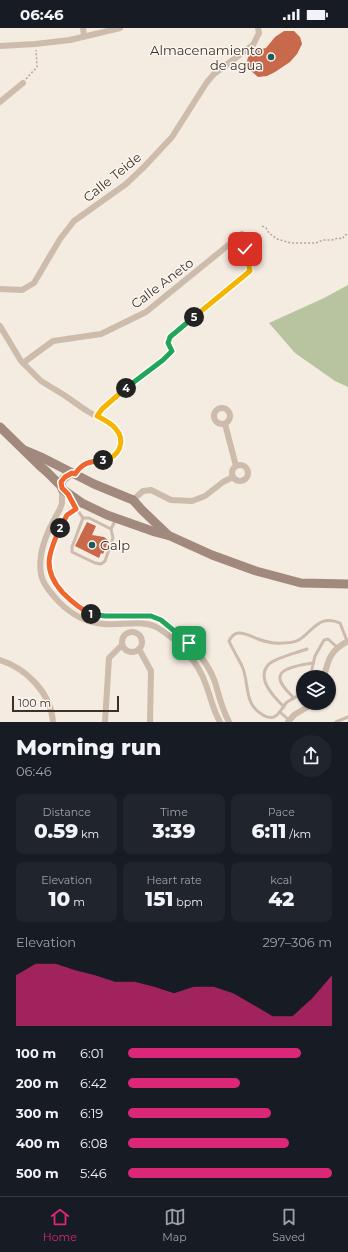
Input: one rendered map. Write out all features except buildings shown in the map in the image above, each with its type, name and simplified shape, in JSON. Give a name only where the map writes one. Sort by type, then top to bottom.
[{"type":"main road","points":[[0,427],[47,472],[79,506],[170,536],[212,555],[256,571],[301,583],[348,584]]},
{"type":"main road","points":[[24,450],[136,504],[170,536]]},
{"type":"main road","points":[[63,489],[61,482],[65,477],[73,474]]},
{"type":"main road","points":[[128,522],[133,518],[136,504]]},
{"type":"street","points":[[83,28],[84,36]]},
{"type":"street","points":[[0,46],[70,40],[120,28]]},
{"type":"street","name":"Calle Teide","points":[[0,289],[22,290],[34,283],[60,239],[74,220],[126,184],[144,167],[172,137],[207,82],[214,74],[253,45],[259,33],[258,28]]},
{"type":"street","points":[[0,102],[22,83]]},
{"type":"street","name":"Calle Aneto","points":[[23,363],[53,341],[101,334],[146,312],[242,234]]},
{"type":"street","points":[[97,416],[102,409],[119,393],[163,360],[172,351],[168,343],[170,337],[250,271],[245,249]]},
{"type":"street","points":[[0,326],[23,363],[41,381],[114,426],[119,433],[121,447],[116,454],[109,459],[84,464],[73,474]]},
{"type":"street","points":[[225,424],[236,466],[233,470],[233,477]]},
{"type":"street","points":[[233,477],[240,481],[245,480],[248,476],[247,470],[244,466],[236,466]]},
{"type":"street","points":[[136,504],[138,494],[143,491],[151,490],[171,500],[192,501],[205,496],[223,482],[233,477]]},
{"type":"street","points":[[63,489],[60,509],[42,550],[41,574],[45,584],[64,607],[78,617],[91,622],[104,624],[149,625],[157,628],[183,648],[193,660],[206,684],[214,713],[220,722]]},
{"type":"street","points":[[79,506],[67,515],[54,540],[50,552],[49,562],[50,573],[53,581],[70,601],[93,615],[151,616],[161,620],[173,629],[189,643],[208,668],[214,681],[223,710],[229,722]]},
{"type":"street","points":[[122,624],[127,633]]},
{"type":"street","points":[[137,633],[143,624]]},
{"type":"street","points":[[127,633],[137,633],[142,638],[142,642],[139,649],[130,652],[122,645],[122,639],[127,633]]},
{"type":"street","points":[[326,670],[331,655],[337,647],[348,641]]},
{"type":"street","points":[[105,722],[109,658],[122,645]]},
{"type":"street","points":[[139,649],[151,671],[150,722]]},
{"type":"street","points":[[0,660],[23,671],[41,688],[52,714],[53,722]]},
{"type":"street","points":[[289,721],[294,715],[302,710]]},
{"type":"lane","points":[[79,506],[83,518],[72,546],[72,552],[94,563],[101,564],[105,561],[113,538],[111,529],[116,519]]},
{"type":"lane","points":[[83,518],[89,518],[111,529]]},
{"type":"lane","points":[[313,663],[286,669],[281,673],[279,678],[281,682],[294,698],[287,702],[275,717],[269,718],[262,715],[252,706],[242,667],[229,641],[232,636],[237,633],[246,634],[275,644],[291,643],[302,638],[318,623],[327,620],[334,620],[340,623],[348,641]]},
{"type":"lane","points":[[312,670],[315,656],[324,640],[328,639],[337,647]]},
{"type":"lane","points":[[284,707],[267,686],[264,676],[265,670],[276,660],[307,649]]},
{"type":"lane","points":[[280,712],[289,721]]},
{"type":"lane","points":[[336,722],[348,716]]},
{"type":"path","points":[[22,83],[37,67],[35,44]]},
{"type":"path","points":[[262,226],[277,239],[291,243],[316,243],[323,240],[338,238],[342,239],[345,234],[348,234]]},
{"type":"green space","points":[[348,285],[348,387],[335,381],[295,353],[269,323],[324,298]]},
{"type":"place","name":"Almacenamiento de agua","points":[[271,57]]},
{"type":"place","name":"Galp","points":[[92,545]]},
{"type":"route","points":[[189,643],[161,620],[151,616],[93,615],[81,609],[70,601],[53,581],[50,573],[50,552],[54,540],[67,515],[76,509],[68,494],[62,488],[61,482],[65,477],[72,473],[75,474],[84,464],[109,459],[116,454],[121,447],[121,438],[114,426],[97,416],[102,409],[119,393],[163,360],[172,351],[168,343],[170,337],[250,271],[245,249]]}]
